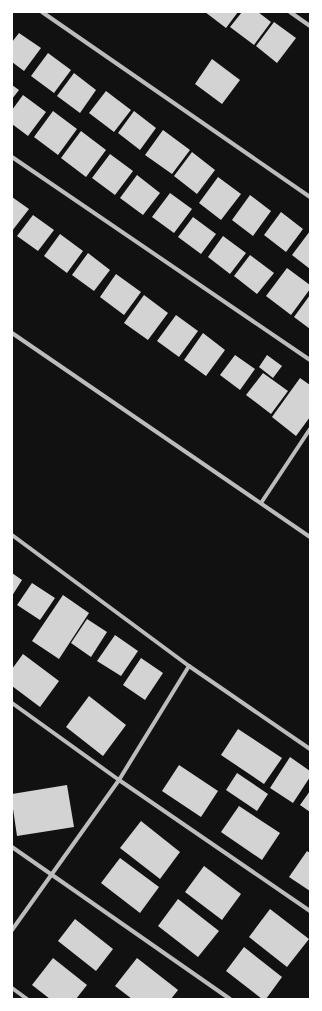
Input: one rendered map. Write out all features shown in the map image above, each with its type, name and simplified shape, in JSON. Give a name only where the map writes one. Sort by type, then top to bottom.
[{"type":"street","points":[[42,12],[310,197]]},
{"type":"street","points":[[290,12],[310,26]]},
{"type":"street","points":[[12,156],[310,360]]},
{"type":"street","points":[[12,333],[310,537]]},
{"type":"street","points":[[260,503],[310,429]]},
{"type":"street","points":[[12,536],[189,666],[310,750]]},
{"type":"street","points":[[12,930],[119,780],[189,666]]},
{"type":"street","points":[[12,703],[119,780],[310,911]]},
{"type":"street","points":[[12,847],[230,999]]},
{"type":"street","points":[[12,988],[27,999]]},
{"type":"building","points":[[205,12],[238,12],[226,28]]},
{"type":"building","points":[[242,12],[258,12],[271,22],[254,45],[230,27]]},
{"type":"building","points":[[274,22],[296,38],[277,63],[256,46]]},
{"type":"building","points":[[19,33],[41,48],[24,71],[12,62],[12,42]]},
{"type":"building","points":[[48,53],[71,70],[54,93],[31,76]]},
{"type":"building","points":[[212,59],[240,80],[222,104],[195,84]]},
{"type":"building","points":[[74,73],[96,90],[80,113],[57,96]]},
{"type":"building","points":[[12,85],[19,90],[12,99]]},
{"type":"building","points":[[106,91],[131,110],[114,132],[89,113]]},
{"type":"building","points":[[23,95],[46,112],[28,136],[12,124],[12,110]]},
{"type":"building","points":[[53,111],[77,129],[58,155],[34,137]]},
{"type":"building","points":[[134,111],[156,128],[140,150],[118,133]]},
{"type":"building","points":[[163,130],[190,150],[172,174],[145,155]]},
{"type":"building","points":[[81,131],[106,150],[86,177],[61,158]]},
{"type":"building","points":[[192,152],[215,170],[197,194],[174,176]]},
{"type":"building","points":[[110,154],[133,171],[115,195],[92,178]]},
{"type":"building","points":[[137,175],[160,193],[143,215],[120,198]]},
{"type":"building","points":[[218,177],[241,194],[221,220],[199,203]]},
{"type":"building","points":[[170,193],[192,209],[174,233],[152,217]]},
{"type":"building","points":[[250,195],[271,211],[253,236],[232,220]]},
{"type":"building","points":[[12,197],[29,209],[12,231]]},
{"type":"building","points":[[281,212],[303,229],[286,252],[264,235]]},
{"type":"building","points":[[33,215],[54,230],[38,251],[17,236]]},
{"type":"building","points":[[193,217],[216,234],[201,254],[178,237]]},
{"type":"building","points":[[310,231],[310,269],[292,255]]},
{"type":"building","points":[[60,234],[83,251],[67,273],[44,256]]},
{"type":"building","points":[[223,236],[246,253],[230,274],[208,257]]},
{"type":"building","points":[[88,253],[110,270],[94,291],[72,275]]},
{"type":"building","points":[[250,255],[274,273],[257,294],[234,276]]},
{"type":"building","points":[[287,268],[310,285],[310,289],[291,315],[266,296]]},
{"type":"building","points":[[116,274],[141,292],[124,315],[100,297]]},
{"type":"building","points":[[144,295],[168,313],[148,340],[124,323]]},
{"type":"building","points":[[310,295],[310,329],[294,317]]},
{"type":"building","points":[[176,315],[198,331],[179,357],[157,341]]},
{"type":"building","points":[[203,333],[225,350],[206,376],[184,360]]},
{"type":"building","points":[[235,355],[255,369],[240,390],[220,375]]},
{"type":"building","points":[[267,355],[282,366],[273,378],[259,367]]},
{"type":"building","points":[[263,373],[288,391],[271,414],[246,395]]},
{"type":"building","points":[[300,378],[310,385],[310,417],[296,436],[272,417]]},
{"type":"building","points":[[12,573],[22,580],[12,596]]},
{"type":"building","points":[[32,583],[55,598],[40,620],[17,605]]},
{"type":"building","points":[[63,595],[89,613],[59,659],[32,641]]},
{"type":"building","points":[[87,619],[107,632],[91,657],[71,643]]},
{"type":"building","points":[[115,635],[138,651],[121,676],[97,661]]},
{"type":"building","points":[[23,654],[59,681],[40,707],[12,686],[12,669]]},
{"type":"building","points":[[141,658],[163,673],[145,700],[123,685]]},
{"type":"building","points":[[89,696],[126,725],[103,756],[66,727]]},
{"type":"building","points":[[238,729],[282,758],[264,784],[221,755]]},
{"type":"building","points":[[290,757],[310,771],[310,777],[293,803],[270,788]]},
{"type":"building","points":[[179,765],[218,791],[201,817],[162,791]]},
{"type":"building","points":[[237,773],[268,794],[257,811],[226,790]]},
{"type":"building","points":[[67,785],[74,827],[17,836],[12,794]]},
{"type":"building","points":[[310,791],[310,812],[300,805]]},
{"type":"building","points":[[239,806],[280,833],[262,860],[221,832]]},
{"type":"building","points":[[141,821],[180,852],[160,879],[120,848]]},
{"type":"building","points":[[307,851],[310,853],[310,891],[289,877]]},
{"type":"building","points":[[120,858],[159,887],[140,913],[101,883]]},
{"type":"building","points":[[204,866],[241,894],[222,920],[185,892]]},
{"type":"building","points":[[178,899],[219,931],[198,957],[158,926]]},
{"type":"building","points":[[270,909],[309,939],[287,967],[249,937]]},
{"type":"building","points":[[75,919],[113,949],[96,971],[58,941]]},
{"type":"building","points":[[244,947],[282,977],[266,999],[262,999],[226,971]]},
{"type":"building","points":[[53,958],[87,985],[76,999],[50,999],[32,985]]},
{"type":"building","points":[[137,958],[178,990],[171,999],[132,999],[115,986]]}]
